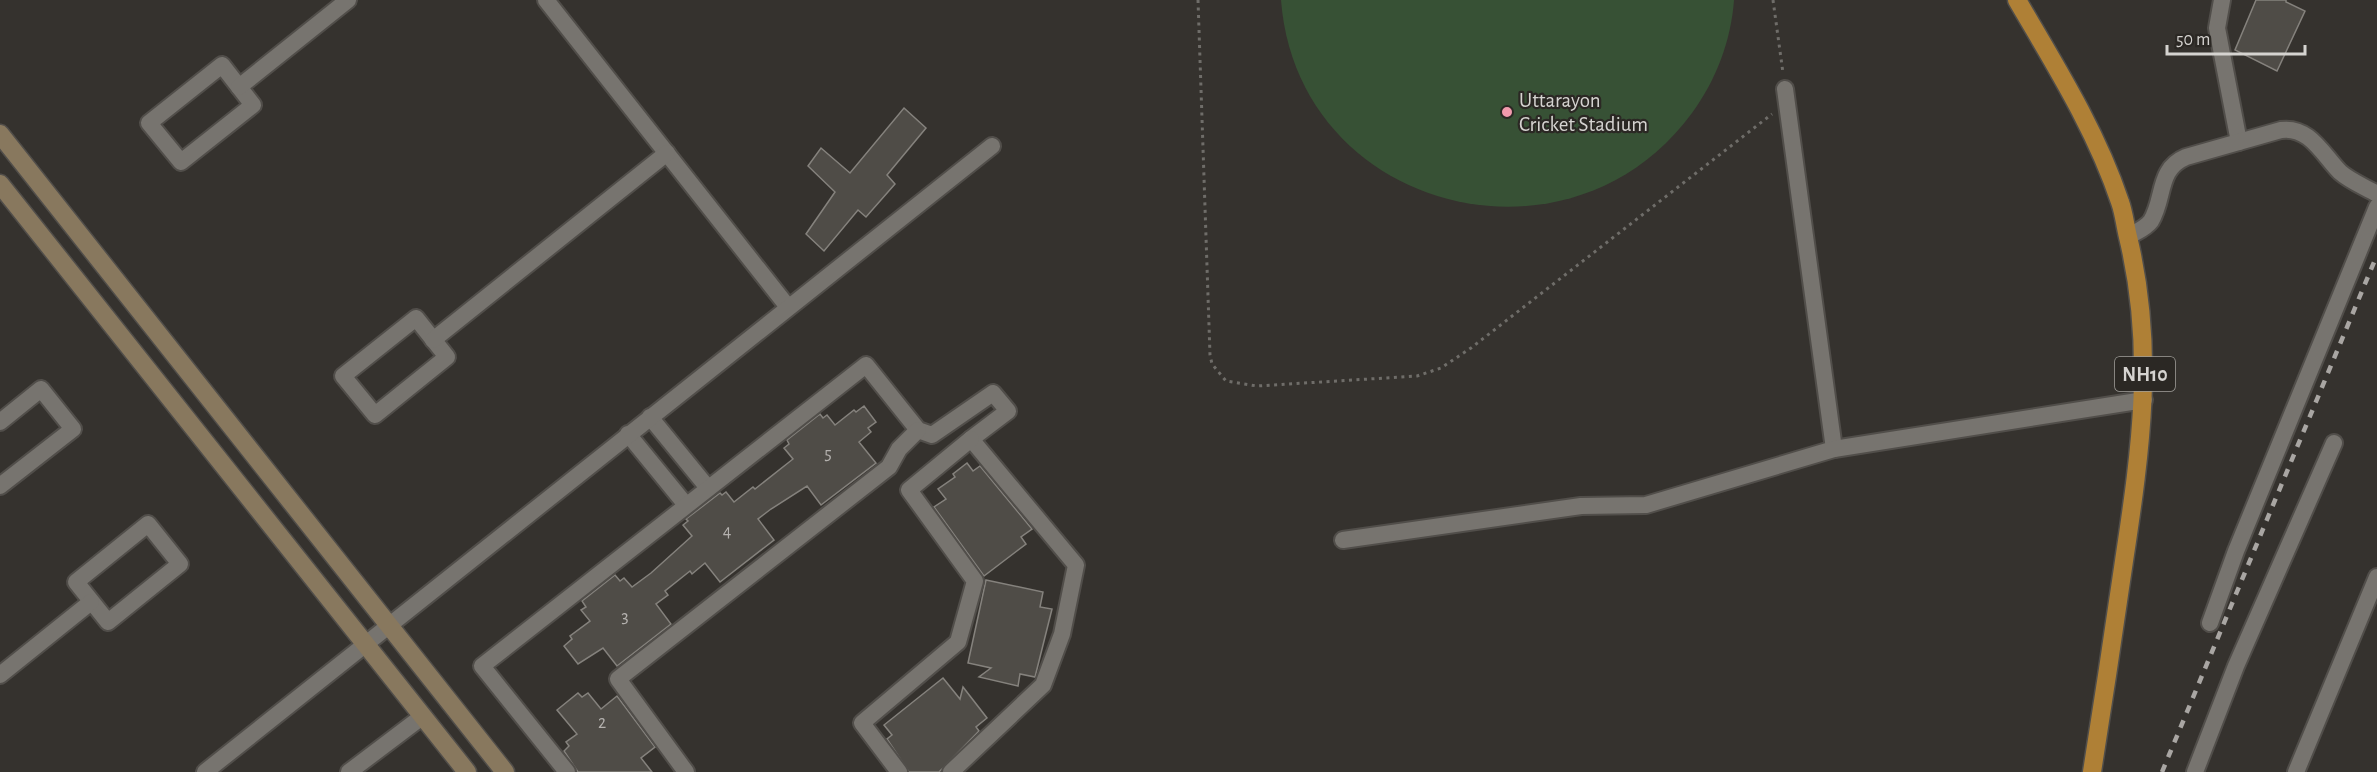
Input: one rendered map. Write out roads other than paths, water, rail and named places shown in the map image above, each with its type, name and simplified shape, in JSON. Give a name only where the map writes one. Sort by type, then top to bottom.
[{"type":"highway","name":"NH10","points":[[2017,0],[2068,87],[2105,161],[2121,204],[2136,266],[2144,327],[2144,400],[2141,448],[2092,772]]},
{"type":"street","points":[[239,87],[348,0]]},
{"type":"street","points":[[546,0],[788,307]]},
{"type":"street","points":[[2222,0],[2217,27],[2239,142]]},
{"type":"street","points":[[222,65],[239,87],[253,105],[181,162],[149,123],[222,65]]},
{"type":"street","points":[[1785,88],[1834,449]]},
{"type":"street","points":[[2128,237],[2151,221],[2167,171],[2173,164],[2281,130],[2298,132],[2316,143],[2345,176],[2377,194]]},
{"type":"street","points":[[0,134],[505,772]]},
{"type":"street","points":[[205,772],[993,146]]},
{"type":"street","points":[[434,340],[667,153]]},
{"type":"street","points":[[0,184],[467,772]]},
{"type":"street","points":[[2210,623],[2236,551],[2377,207]]},
{"type":"street","points":[[416,318],[434,340],[447,357],[375,415],[343,376],[416,318]]},
{"type":"street","points":[[567,772],[482,666],[866,365],[918,430],[932,435],[993,393],[1008,411],[970,439],[909,490],[975,580],[958,642],[862,723],[899,772]]},
{"type":"street","points":[[0,422],[41,389],[73,429],[0,486]]},
{"type":"street","points":[[1343,540],[1581,506],[1646,505],[1834,449],[2144,400]]},
{"type":"street","points":[[650,417],[708,488]]},
{"type":"street","points":[[686,772],[618,680],[889,467],[899,448],[918,430]]},
{"type":"street","points":[[628,434],[686,505]]},
{"type":"street","points":[[951,772],[1043,685],[1062,634],[1076,565],[970,439]]},
{"type":"street","points":[[2195,772],[2236,666],[2334,443]]},
{"type":"street","points":[[148,524],[180,564],[108,622],[91,602],[76,582],[148,524]]},
{"type":"street","points":[[2296,772],[2377,577]]},
{"type":"street","points":[[0,675],[91,602]]},
{"type":"street","points":[[349,772],[423,716]]},
{"type":"railway","points":[[2162,772],[2377,255]]},
{"type":"place","name":"Uttarayon Cricket Stadium","points":[[1507,112]]}]
